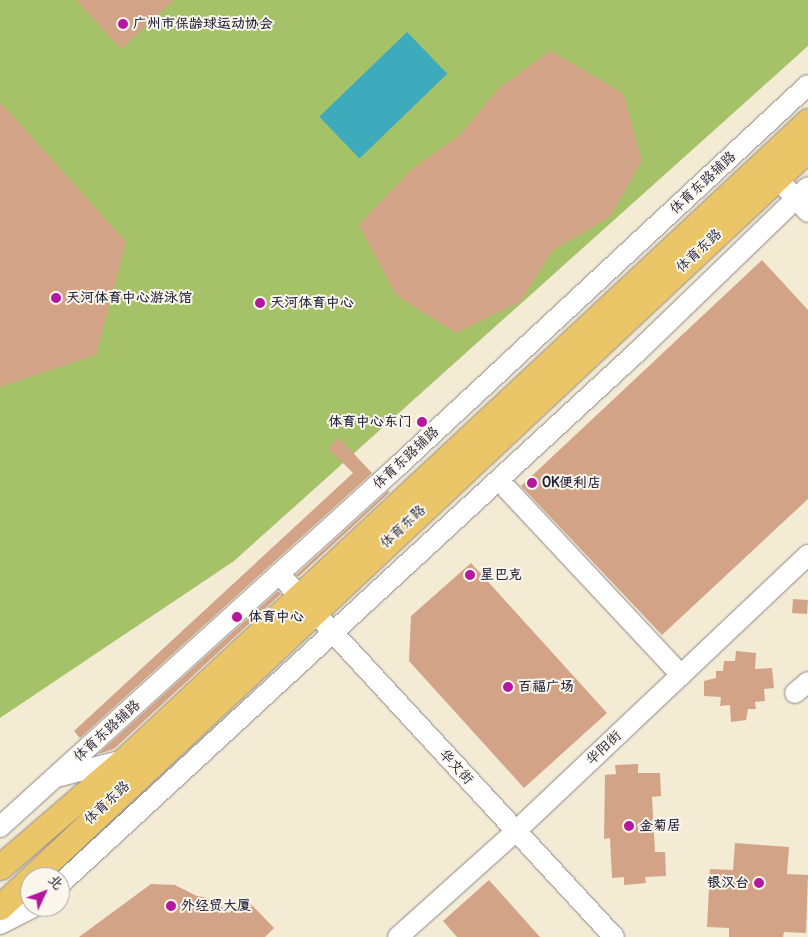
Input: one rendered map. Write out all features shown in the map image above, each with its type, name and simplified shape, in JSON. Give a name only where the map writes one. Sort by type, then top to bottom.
[{"type":"main road","name":"体育东路","points":[[0,907],[306,604],[808,121]]},
{"type":"main road","name":"体育东路","points":[[0,867],[477,457],[808,149]]},
{"type":"street","name":"体育东路辅路","points":[[0,827],[58,777],[808,85]]},
{"type":"street","points":[[70,875],[332,632],[503,484],[635,354],[804,199],[777,178]]},
{"type":"street","points":[[613,330],[635,354]]},
{"type":"street","points":[[477,457],[681,675]]},
{"type":"street","name":"华阳街","points":[[398,937],[516,831],[808,555]]},
{"type":"street","name":"华文街","points":[[279,574],[614,937]]},
{"type":"street","points":[[58,777],[124,760]]},
{"type":"street","points":[[0,924],[20,914]]},
{"type":"green space","name":"天河体育中心","points":[[0,0],[808,0],[808,46],[234,561],[0,718]]},
{"type":"water","points":[[407,32],[447,74],[360,158],[319,117]]},
{"type":"building","name":"广州市保龄球运动协会","points":[[76,0],[174,0],[121,49]]},
{"type":"building","points":[[550,51],[623,93],[642,160],[610,217],[553,250],[520,302],[456,333],[396,295],[359,225],[411,170],[459,136],[498,89]]},
{"type":"building","name":"天河体育中心游泳馆","points":[[0,102],[126,242],[96,355],[0,387]]},
{"type":"building","points":[[762,260],[808,310],[808,499],[662,635],[521,486]]},
{"type":"building","points":[[339,438],[372,473],[80,738],[74,731],[353,473],[328,448]]},
{"type":"building","points":[[388,491],[390,492],[298,577],[296,575]]},
{"type":"building","name":"百福广场","points":[[471,563],[607,713],[524,788],[409,661],[411,616]]},
{"type":"building","points":[[278,591],[281,594],[114,749],[98,754]]},
{"type":"building","points":[[793,599],[808,600],[807,614],[792,613]]},
{"type":"building","points":[[736,651],[756,653],[755,669],[772,668],[774,688],[764,689],[765,701],[755,702],[756,709],[748,709],[746,720],[731,722],[730,705],[720,706],[721,697],[704,696],[704,681],[716,678],[716,671],[723,671],[724,661],[735,661]]},
{"type":"building","name":"金菊居","points":[[638,764],[638,773],[660,773],[661,796],[652,797],[655,852],[665,852],[666,876],[645,877],[646,883],[624,885],[624,877],[612,878],[610,838],[604,839],[605,775],[616,774],[615,765]]},
{"type":"building","name":"银汉台","points":[[735,843],[789,847],[787,874],[808,875],[806,933],[784,932],[783,937],[729,937],[729,928],[707,927],[710,869],[733,870]]},
{"type":"building","points":[[489,880],[540,937],[457,937],[443,921]]},
{"type":"building","name":"外经贸大厦","points":[[151,884],[175,885],[197,896],[213,899],[229,913],[245,898],[274,928],[265,937],[79,937]]},
{"type":"place","name":"广州市保龄球运动协会","points":[[123,24]]},
{"type":"place","name":"天河体育中心游泳馆","points":[[56,298]]},
{"type":"place","name":"天河体育中心","points":[[260,303]]},
{"type":"place","name":"体育中心东门","points":[[422,422]]},
{"type":"place","name":"OK便利店","points":[[532,483]]},
{"type":"place","name":"星巴克","points":[[470,575]]},
{"type":"place","name":"体育中心","points":[[237,617]]},
{"type":"place","name":"百福广场","points":[[508,687]]},
{"type":"place","name":"金菊居","points":[[629,826]]},
{"type":"place","name":"银汉台","points":[[759,883]]},
{"type":"place","name":"外经贸大厦","points":[[171,906]]}]
